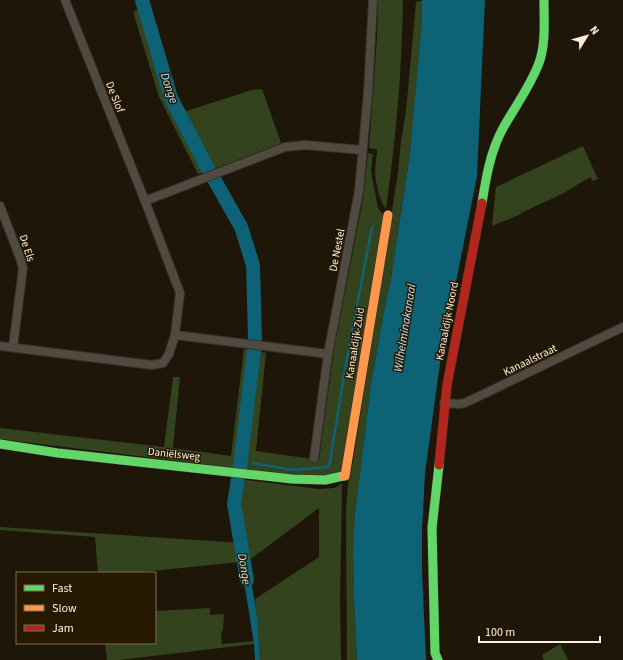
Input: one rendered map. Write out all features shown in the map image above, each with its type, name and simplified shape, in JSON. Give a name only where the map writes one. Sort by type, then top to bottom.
[{"type":"street","name":"De Slof","points":[[0,346],[152,365],[163,363],[169,354],[175,335],[180,293],[65,0]]},
{"type":"street","name":"De Nestel","points":[[314,458],[328,354],[359,191],[368,92],[373,0]]},
{"type":"street","name":"Kanaaldijk Noord","points":[[438,660],[435,653],[432,528],[446,385],[492,152],[502,130],[523,95],[539,64],[543,45],[544,0]]},
{"type":"street","points":[[145,201],[285,147],[305,145],[362,150]]},
{"type":"street","name":"De Els","points":[[0,206],[23,268],[13,347]]},
{"type":"street","name":"Kanaaldijk-Zuid","points":[[345,476],[388,215]]},
{"type":"street","name":"Kanaalstraat","points":[[444,403],[465,403],[623,327]]},
{"type":"street","points":[[175,335],[328,354]]},
{"type":"street","name":"Daniëlsweg","points":[[0,444],[58,453],[292,479],[325,480],[345,476]]},
{"type":"green space","points":[[378,0],[403,0],[398,104],[386,208],[380,197],[375,175],[377,149],[369,148],[377,39]]},
{"type":"green space","points":[[422,1],[422,21],[410,154],[391,278],[371,384],[355,513],[353,551],[357,660],[347,660],[346,512],[348,484],[353,462],[398,172],[406,111],[416,2]]},
{"type":"green space","points":[[143,6],[166,86],[180,113],[252,90],[262,89],[281,143],[198,174],[159,97],[133,12]]},
{"type":"green space","points":[[583,146],[598,179],[593,181],[590,177],[562,194],[492,226],[496,187]]},
{"type":"green space","points":[[368,153],[373,154],[371,171],[378,208],[387,219],[343,474],[324,479],[0,439],[0,428],[164,447],[173,377],[180,377],[173,448],[231,456],[244,349],[266,353],[256,451],[319,460],[334,349],[363,200]]},
{"type":"green space","points":[[238,479],[319,489],[335,488],[342,483],[340,601],[341,660],[260,660],[255,599],[319,557],[319,508],[248,561],[143,572],[98,572],[95,537],[0,530],[0,527],[242,543],[235,499]]},
{"type":"green space","points":[[210,608],[210,615],[224,614],[223,630],[221,633],[222,644],[254,641],[254,644],[119,660],[107,660],[105,644],[156,644],[156,611]]},
{"type":"green space","points":[[560,644],[568,660],[544,660],[542,655]]},
{"type":"water","name":"Wilhelminakanaal","points":[[422,0],[485,0],[477,176],[440,363],[425,473],[422,530],[422,571],[426,660],[357,660],[353,551],[355,513],[371,384],[391,278],[410,154],[422,21]]},
{"type":"water","points":[[248,561],[257,616],[260,660],[255,660],[254,644],[241,562]]},
{"type":"waterway","name":"Donge","points":[[142,0],[171,98],[209,171]]},
{"type":"waterway","name":"Donge","points":[[214,179],[241,227],[253,265],[255,339]]},
{"type":"waterway","points":[[253,463],[292,470],[328,467],[372,227]]},
{"type":"waterway","name":"Donge","points":[[240,467],[254,351]]},
{"type":"waterway","name":"Donge","points":[[238,479],[234,504],[247,580]]},
{"type":"traffic: fast","points":[[482,203],[494,148],[502,130],[522,97],[539,63],[544,40],[544,0]]},
{"type":"traffic: fast","points":[[0,444],[58,453],[292,479],[325,480],[343,476]]},
{"type":"traffic: fast","points":[[438,660],[435,653],[432,528],[439,465]]},
{"type":"traffic: slow","points":[[343,476],[345,476],[388,215]]},
{"type":"traffic: jam","points":[[439,465],[447,385],[482,203]]}]
